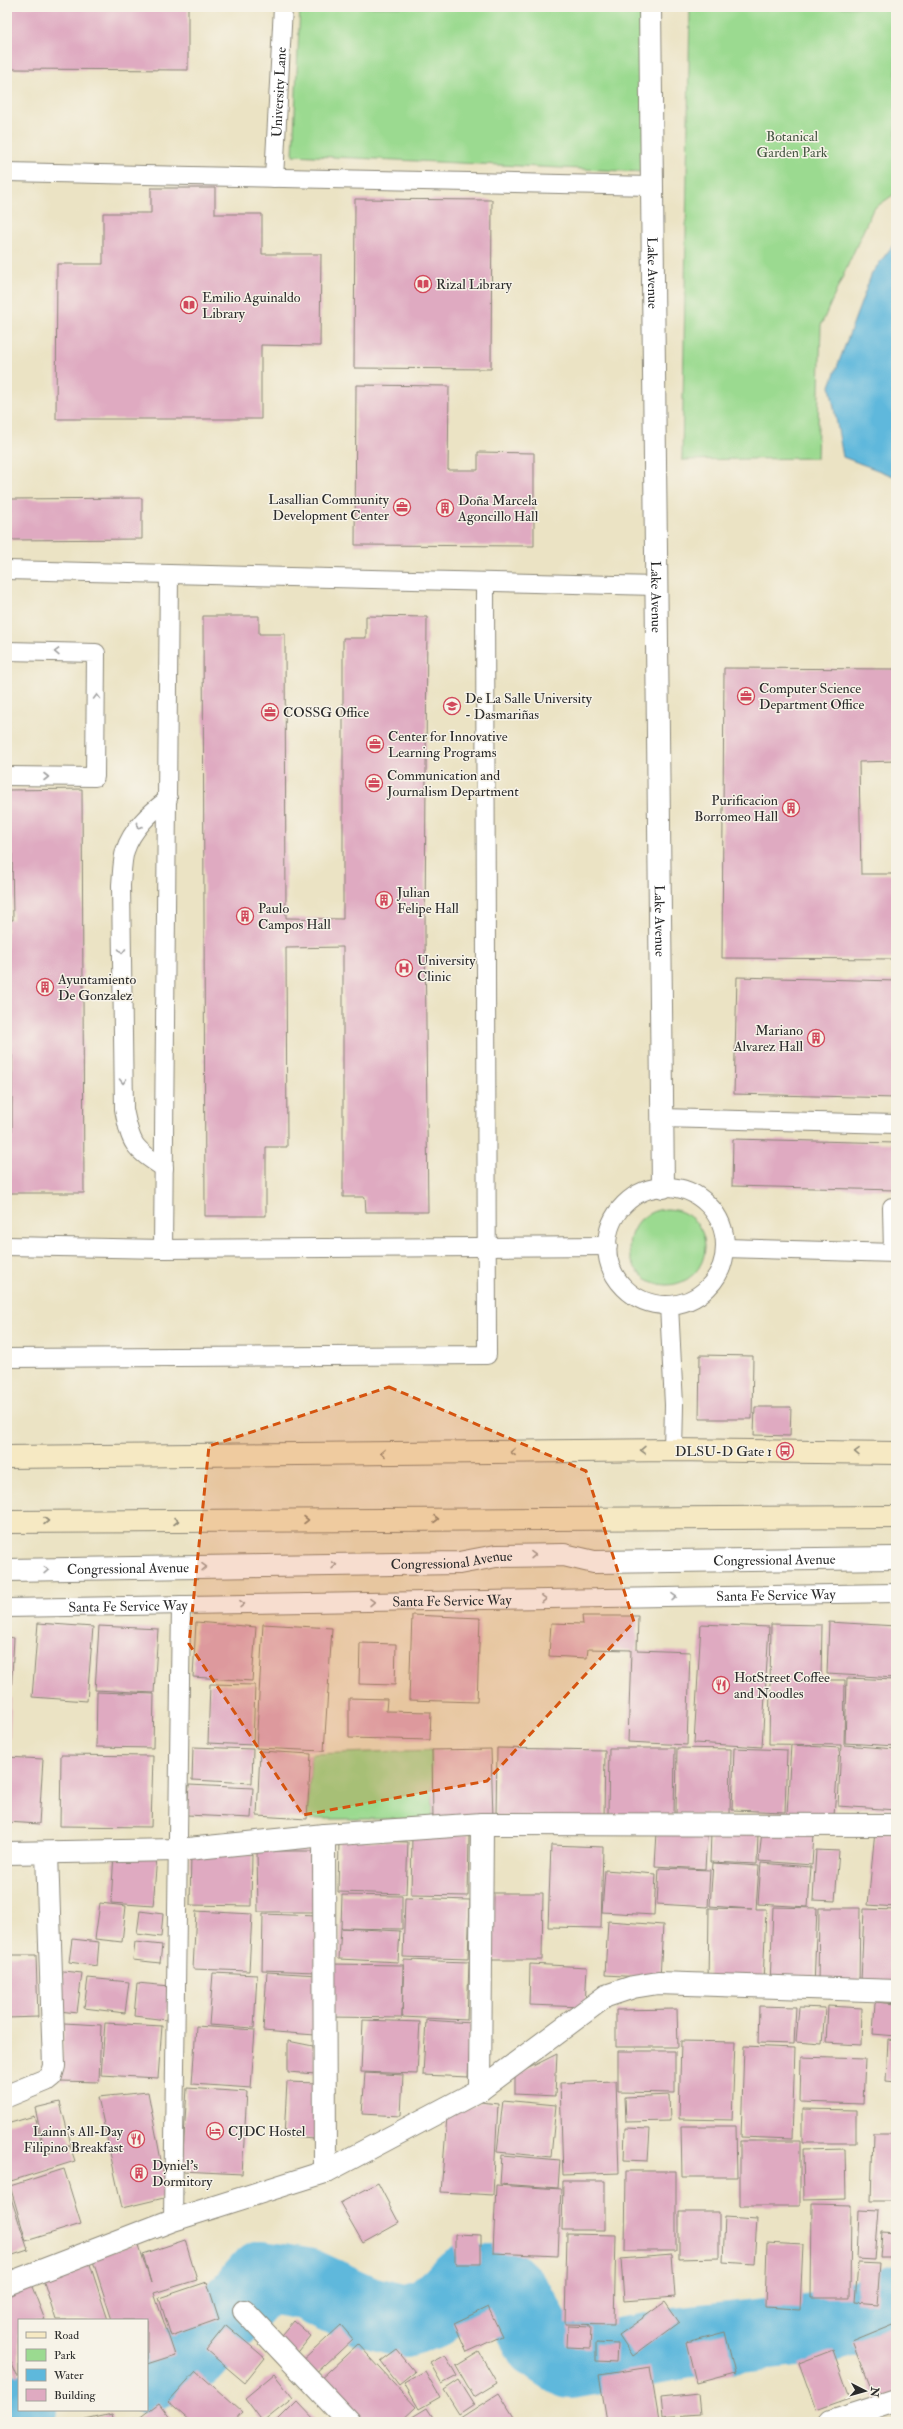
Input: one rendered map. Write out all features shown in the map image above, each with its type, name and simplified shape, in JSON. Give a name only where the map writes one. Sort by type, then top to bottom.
[{"type":"main road","points":[[7,1457],[673,1450],[896,1453]]},
{"type":"main road","points":[[7,1522],[896,1516]]},
{"type":"street","name":"Lake Avenue","points":[[650,7],[661,1118],[663,1187]]},
{"type":"street","name":"Congressional Avenue","points":[[7,1570],[459,1563],[496,1556],[564,1554],[594,1562],[896,1558]]},
{"type":"street","points":[[7,1853],[178,1850],[324,1835],[482,1824],[896,1825]]},
{"type":"street","points":[[480,2090],[482,1824]]},
{"type":"street","points":[[324,1835],[325,2172]]},
{"type":"street","points":[[7,2096],[46,2080],[51,2076],[54,2066],[47,1853]]},
{"type":"street","points":[[7,2284],[173,2220],[325,2172],[480,2090],[606,1996],[633,1987],[658,1983],[896,1992]]},
{"type":"street","points":[[244,2311],[349,2422]]},
{"type":"street","points":[[831,2422],[896,2401]]},
{"type":"lane","name":"University Lane","points":[[274,178],[283,7]]},
{"type":"lane","points":[[7,172],[652,186]]},
{"type":"lane","points":[[7,570],[656,586]]},
{"type":"lane","points":[[163,1249],[169,574]]},
{"type":"lane","points":[[7,1358],[487,1355],[485,582]]},
{"type":"lane","points":[[7,651],[96,653],[97,721],[95,777],[7,776]]},
{"type":"lane","points":[[164,1168],[140,1152],[137,1148],[128,1128],[124,1108],[121,885],[125,851],[135,831],[147,816],[168,799]]},
{"type":"lane","points":[[661,1118],[896,1124]]},
{"type":"lane","points":[[663,1187],[682,1189],[700,1197],[714,1211],[723,1229],[725,1248],[722,1266],[710,1285],[701,1294],[686,1302],[669,1305],[650,1303],[633,1295],[620,1282],[610,1266],[608,1246],[610,1229],[618,1212],[630,1199],[645,1191],[663,1187]]},
{"type":"lane","points":[[725,1248],[894,1253],[892,1207]]},
{"type":"lane","points":[[7,1246],[163,1249],[487,1249],[608,1246]]},
{"type":"lane","points":[[669,1305],[674,1405],[673,1450]]},
{"type":"lane","name":"Santa Fe Service Way","points":[[7,1608],[896,1593]]},
{"type":"lane","points":[[173,2220],[181,1605]]},
{"type":"highlighted area","points":[[389,1387],[586,1471],[634,1622],[487,1781],[303,1815],[189,1644],[209,1446]]},
{"type":"green space","points":[[300,7],[651,7],[644,172],[293,155]]},
{"type":"green space","name":"Botanical Garden Park","points":[[690,7],[896,7],[896,193],[873,209],[821,325],[817,458],[682,460]]},
{"type":"green space","points":[[667,1209],[681,1212],[694,1220],[702,1233],[705,1247],[702,1261],[694,1274],[681,1282],[667,1285],[653,1282],[640,1274],[632,1261],[629,1247],[632,1233],[640,1220],[653,1212]]},
{"type":"green space","points":[[432,1750],[433,1819],[307,1819],[311,1754]]},
{"type":"water","points":[[896,241],[896,477],[843,457],[830,386],[872,273]]},
{"type":"building","points":[[7,7],[188,7],[188,70],[7,69]]},
{"type":"building","name":"Emilio Aguinaldo Library","points":[[151,188],[215,188],[215,214],[262,214],[262,254],[321,254],[320,346],[261,345],[261,419],[56,419],[57,264],[103,264],[103,213],[151,213]]},
{"type":"building","name":"Rizal Library","points":[[355,199],[492,200],[491,369],[354,368]]},
{"type":"building","name":"Doña Marcela Agoncillo Hall","points":[[356,385],[449,386],[448,470],[478,470],[478,452],[534,453],[534,546],[355,545]]},
{"type":"building","points":[[142,498],[142,539],[10,540],[10,499]]},
{"type":"building","points":[[203,616],[259,616],[259,634],[285,634],[286,918],[343,919],[343,638],[366,638],[366,616],[427,617],[425,932],[428,1212],[366,1212],[365,1197],[343,1197],[343,947],[286,948],[287,1147],[266,1147],[266,1216],[205,1216]]},
{"type":"building","name":"Purificacion Borromeo Hall","points":[[724,668],[896,669],[896,761],[859,762],[861,874],[896,874],[896,959],[722,958]]},
{"type":"building","name":"Ayuntamiento De Gonzalez","points":[[82,789],[84,1193],[7,1193],[7,1131],[12,1131],[12,1055],[7,1055],[7,920],[13,920],[12,853],[7,853],[7,790]]},
{"type":"building","name":"Mariano Alvarez Hall","points":[[737,977],[896,981],[896,1098],[734,1094]]},
{"type":"building","points":[[733,1139],[896,1143],[896,1190],[732,1186]]},
{"type":"building","points":[[700,1355],[753,1356],[752,1419],[699,1419]]},
{"type":"building","points":[[755,1407],[791,1407],[790,1436],[754,1435]]},
{"type":"building","points":[[412,1615],[480,1618],[477,1702],[409,1700]]},
{"type":"building","points":[[582,1616],[638,1616],[637,1650],[690,1652],[687,1745],[628,1742],[631,1650],[588,1649],[587,1658],[549,1656],[551,1623],[583,1624]]},
{"type":"building","points":[[196,1622],[256,1627],[252,1681],[193,1677]]},
{"type":"building","points":[[829,1622],[896,1626],[896,1678],[827,1674]]},
{"type":"building","points":[[38,1623],[93,1627],[87,1701],[32,1697]]},
{"type":"building","points":[[263,1624],[332,1628],[324,1751],[256,1748]]},
{"type":"building","points":[[701,1624],[769,1627],[762,1747],[694,1743]]},
{"type":"building","points":[[771,1624],[822,1625],[821,1680],[845,1680],[844,1745],[896,1749],[896,1810],[838,1806],[841,1745],[769,1744]]},
{"type":"building","points":[[99,1626],[158,1629],[154,1693],[95,1690]]},
{"type":"building","points":[[7,1637],[14,1638],[11,1694],[7,1694]]},
{"type":"building","points":[[360,1643],[396,1644],[395,1685],[359,1684]]},
{"type":"building","points":[[847,1678],[896,1680],[896,1746],[845,1743]]},
{"type":"building","points":[[210,1684],[255,1685],[253,1745],[208,1743]]},
{"type":"building","points":[[97,1692],[154,1694],[153,1748],[96,1747]]},
{"type":"building","points":[[7,1698],[11,1698],[9,1754],[7,1754]]},
{"type":"building","points":[[349,1698],[387,1699],[386,1711],[431,1712],[430,1740],[349,1738]]},
{"type":"building","points":[[791,1745],[839,1748],[834,1816],[787,1814]]},
{"type":"building","points":[[193,1747],[253,1749],[252,1783],[192,1780]]},
{"type":"building","points":[[497,1748],[605,1750],[604,1818],[496,1816]]},
{"type":"building","points":[[609,1748],[675,1748],[674,1815],[608,1814]]},
{"type":"building","points":[[677,1748],[731,1749],[730,1815],[676,1814]]},
{"type":"building","points":[[734,1748],[787,1750],[785,1812],[732,1810]]},
{"type":"building","points":[[491,1749],[493,1818],[433,1819],[432,1750]]},
{"type":"building","points":[[260,1751],[311,1754],[307,1819],[257,1816]]},
{"type":"building","points":[[61,1755],[153,1756],[151,1827],[60,1826]]},
{"type":"building","points":[[7,1757],[43,1759],[39,1824],[7,1822]]},
{"type":"building","points":[[189,1785],[253,1788],[251,1818],[187,1815]]},
{"type":"building","points":[[762,1830],[814,1834],[812,1865],[759,1861]]},
{"type":"building","points":[[875,1830],[896,1832],[896,1907],[868,1905]]},
{"type":"building","points":[[657,1832],[707,1836],[705,1869],[655,1866]]},
{"type":"building","points":[[711,1832],[758,1834],[757,1864],[710,1862]]},
{"type":"building","points":[[412,1835],[469,1835],[468,1896],[411,1895]]},
{"type":"building","points":[[339,1840],[408,1842],[406,1894],[338,1892]]},
{"type":"building","points":[[551,1845],[603,1847],[601,1928],[548,1927]]},
{"type":"building","points":[[816,1850],[839,1851],[835,1901],[813,1900]]},
{"type":"building","points":[[257,1851],[319,1851],[320,1912],[258,1912]]},
{"type":"building","points":[[114,1853],[157,1856],[153,1906],[111,1903]]},
{"type":"building","points":[[191,1853],[252,1854],[251,1906],[190,1905]]},
{"type":"building","points":[[713,1863],[759,1866],[756,1909],[766,1909],[763,1984],[708,1982],[709,1908],[752,1909],[710,1906]]},
{"type":"building","points":[[761,1863],[811,1867],[808,1907],[758,1904]]},
{"type":"building","points":[[659,1868],[710,1870],[708,1907],[657,1904]]},
{"type":"building","points":[[605,1870],[656,1874],[654,1915],[602,1912]]},
{"type":"building","points":[[483,1893],[543,1893],[542,1960],[483,1960]]},
{"type":"building","points":[[342,1895],[402,1896],[402,1929],[341,1928]]},
{"type":"building","points":[[405,1898],[470,1900],[468,1959],[403,1957]]},
{"type":"building","points":[[100,1903],[126,1906],[122,1942],[95,1939]]},
{"type":"building","points":[[773,1907],[817,1908],[814,1987],[770,1985]]},
{"type":"building","points":[[819,1908],[860,1908],[859,1987],[818,1986]]},
{"type":"building","points":[[864,1909],[896,1910],[896,1984],[861,1982]]},
{"type":"building","points":[[140,1911],[163,1914],[161,1937],[137,1934]]},
{"type":"building","points":[[196,1911],[252,1914],[249,1971],[193,1969]]},
{"type":"building","points":[[263,1914],[317,1916],[315,1972],[262,1970]]},
{"type":"building","points":[[608,1921],[663,1925],[660,1978],[605,1975]]},
{"type":"building","points":[[341,1928],[400,1931],[398,1962],[339,1959]]},
{"type":"building","points":[[72,1939],[99,1942],[97,1966],[69,1962]]},
{"type":"building","points":[[135,1942],[162,1945],[160,1963],[133,1960]]},
{"type":"building","points":[[7,1955],[36,1955],[38,2017],[7,2018]]},
{"type":"building","points":[[404,1960],[469,1962],[467,2020],[402,2017]]},
{"type":"building","points":[[330,1964],[403,1965],[402,2018],[329,2017]]},
{"type":"building","points":[[530,1964],[587,1967],[585,2007],[529,2005]]},
{"type":"building","points":[[63,1971],[82,1973],[77,2013],[59,2011]]},
{"type":"building","points":[[267,1972],[318,1975],[315,2035],[263,2031]]},
{"type":"building","points":[[213,1973],[257,1975],[254,2028],[209,2025]]},
{"type":"building","points":[[88,1978],[129,1982],[125,2013],[84,2008]]},
{"type":"building","points":[[137,1983],[170,1986],[166,2020],[134,2016]]},
{"type":"building","points":[[875,2002],[896,2004],[896,2036],[873,2034]]},
{"type":"building","points":[[759,2006],[796,2007],[794,2044],[758,2043]]},
{"type":"building","points":[[828,2006],[862,2008],[861,2045],[826,2043]]},
{"type":"building","points":[[799,2007],[825,2008],[822,2044],[796,2042]]},
{"type":"building","points":[[677,2009],[678,2047],[616,2047],[616,2010]]},
{"type":"building","points":[[363,2020],[420,2022],[417,2074],[361,2072]]},
{"type":"building","points":[[426,2020],[471,2023],[468,2077],[423,2075]]},
{"type":"building","points":[[64,2023],[101,2025],[99,2082],[61,2081]]},
{"type":"building","points":[[105,2023],[162,2026],[158,2078],[101,2075]]},
{"type":"building","points":[[196,2026],[255,2030],[251,2088],[192,2084]]},
{"type":"building","points":[[888,2039],[896,2040],[896,2082],[886,2081]]},
{"type":"building","points":[[288,2041],[313,2046],[316,2074],[288,2072]]},
{"type":"building","points":[[681,2041],[735,2042],[732,2120],[679,2119]]},
{"type":"building","points":[[744,2046],[795,2048],[792,2139],[741,2137]]},
{"type":"building","points":[[618,2051],[675,2051],[675,2093],[618,2092]]},
{"type":"building","points":[[557,2054],[555,2096],[515,2094],[515,2075]]},
{"type":"building","points":[[801,2057],[865,2059],[863,2104],[800,2102]]},
{"type":"building","points":[[365,2073],[403,2075],[401,2116],[362,2114]]},
{"type":"building","points":[[616,2081],[619,2173],[563,2175],[560,2083]]},
{"type":"building","points":[[287,2082],[318,2083],[316,2139],[284,2137]]},
{"type":"building","name":"CJDC Hostel","points":[[187,2088],[247,2092],[242,2174],[182,2171]]},
{"type":"building","name":"Dyniel's Dormitory","points":[[148,2092],[168,2197],[122,2208],[98,2097]]},
{"type":"building","points":[[669,2095],[670,2121],[626,2122],[625,2097]]},
{"type":"building","points":[[503,2100],[556,2105],[551,2157],[497,2152]]},
{"type":"building","points":[[60,2102],[71,2144],[73,2145],[45,2152],[35,2108]]},
{"type":"building","points":[[481,2102],[498,2104],[493,2195],[441,2192],[447,2116]]},
{"type":"building","points":[[802,2109],[856,2110],[856,2143],[802,2143]]},
{"type":"building","points":[[34,2116],[45,2154],[70,2146],[75,2161],[11,2181],[7,2167],[7,2124]]},
{"type":"building","points":[[681,2126],[736,2126],[737,2177],[682,2177]]},
{"type":"building","points":[[625,2128],[650,2129],[648,2161],[624,2160]]},
{"type":"building","points":[[873,2133],[896,2133],[896,2201],[871,2201]]},
{"type":"building","points":[[740,2141],[800,2141],[800,2206],[740,2206]]},
{"type":"building","points":[[845,2149],[846,2199],[804,2200],[803,2150]]},
{"type":"building","points":[[502,2155],[560,2160],[558,2188],[500,2184]]},
{"type":"building","points":[[64,2169],[81,2224],[26,2241],[10,2186]]},
{"type":"building","points":[[626,2171],[676,2171],[676,2251],[625,2251]]},
{"type":"building","points":[[563,2181],[605,2181],[605,2230],[562,2230]]},
{"type":"building","points":[[378,2183],[399,2223],[363,2243],[340,2203]]},
{"type":"building","points":[[496,2185],[561,2189],[558,2256],[493,2253]]},
{"type":"building","points":[[8,2189],[28,2250],[7,2257],[7,2190]]},
{"type":"building","points":[[812,2204],[851,2205],[850,2298],[811,2298]]},
{"type":"building","points":[[859,2210],[879,2211],[875,2260],[857,2259]]},
{"type":"building","points":[[679,2212],[719,2212],[719,2258],[679,2259]]},
{"type":"building","points":[[725,2217],[757,2219],[754,2264],[723,2262]]},
{"type":"building","points":[[882,2232],[896,2233],[896,2258],[880,2258]]},
{"type":"building","points":[[455,2234],[481,2235],[481,2264],[455,2264]]},
{"type":"building","points":[[567,2234],[616,2235],[614,2325],[565,2324]]},
{"type":"building","points":[[185,2240],[197,2280],[154,2293],[175,2355],[148,2364],[148,2319],[112,2319],[92,2258],[138,2243],[151,2283],[143,2254]]},
{"type":"building","points":[[767,2243],[803,2245],[800,2309],[765,2307]]},
{"type":"building","points":[[672,2255],[675,2297],[624,2301],[621,2259]]},
{"type":"building","points":[[88,2258],[108,2319],[56,2319],[41,2273]]},
{"type":"building","points":[[858,2263],[880,2264],[877,2304],[855,2302]]},
{"type":"building","points":[[29,2279],[45,2319],[18,2319],[18,2376],[7,2352],[7,2288]]},
{"type":"building","points":[[207,2282],[219,2319],[171,2336],[159,2298]]},
{"type":"building","points":[[665,2302],[679,2322],[633,2356],[619,2335]]},
{"type":"building","points":[[488,2307],[502,2336],[467,2352],[454,2323]]},
{"type":"building","points":[[294,2321],[311,2336],[295,2356],[277,2341]]},
{"type":"building","points":[[896,2324],[896,2393],[875,2401],[852,2342]]},
{"type":"building","points":[[226,2325],[265,2358],[245,2383],[206,2350]]},
{"type":"building","points":[[341,2325],[353,2339],[311,2378],[299,2364]]},
{"type":"building","points":[[568,2326],[591,2327],[590,2348],[567,2347]]},
{"type":"building","points":[[725,2332],[735,2373],[697,2383],[687,2342]]},
{"type":"building","points":[[596,2343],[617,2344],[616,2362],[596,2361]]},
{"type":"building","points":[[358,2344],[416,2407],[400,2422],[351,2422],[316,2383]]},
{"type":"building","points":[[397,2350],[415,2372],[399,2385],[381,2362]]},
{"type":"building","points":[[833,2350],[850,2398],[816,2410],[799,2363]]},
{"type":"building","points":[[479,2352],[497,2383],[474,2397],[456,2366]]},
{"type":"building","points":[[445,2355],[457,2376],[442,2384],[430,2363]]},
{"type":"building","points":[[650,2367],[659,2421],[607,2422],[599,2375]]},
{"type":"building","points":[[196,2371],[242,2412],[233,2422],[191,2422],[168,2402]]},
{"type":"building","points":[[425,2371],[440,2397],[419,2409],[404,2383]]},
{"type":"building","points":[[274,2374],[293,2398],[263,2422],[245,2398]]},
{"type":"building","points":[[459,2380],[474,2404],[459,2414],[444,2390]]},
{"type":"building","points":[[499,2393],[517,2422],[454,2422]]},
{"type":"building","points":[[698,2394],[700,2414],[663,2417],[661,2398]]},
{"type":"building","points":[[297,2401],[317,2422],[276,2422]]},
{"type":"building","points":[[159,2403],[173,2422],[134,2422]]},
{"type":"building","points":[[427,2408],[436,2422],[404,2422]]},
{"type":"building","points":[[112,2414],[114,2422],[81,2422],[81,2421]]},
{"type":"waterway","points":[[148,2377],[194,2354],[262,2277],[306,2284],[365,2311],[404,2321],[431,2313],[467,2280],[498,2280],[516,2297],[541,2344],[570,2363],[682,2343],[824,2328],[889,2308],[896,2301]]},
{"type":"waterway","points":[[7,2413],[18,2411]]},
{"type":"place","name":"Rizal Library","points":[[423,284]]},
{"type":"place","name":"Emilio Aguinaldo Library","points":[[189,305]]},
{"type":"place","name":"Lasallian Community Development Center","points":[[402,507]]},
{"type":"place","name":"Doña Marcela Agoncillo Hall","points":[[445,508]]},
{"type":"place","name":"Computer Science Department Office","points":[[746,696]]},
{"type":"place","name":"De La Salle University - Dasmariñas","points":[[452,706]]},
{"type":"place","name":"COSSG Office","points":[[270,712]]},
{"type":"place","name":"Center for Innovative Learning Programs","points":[[375,744]]},
{"type":"place","name":"Communication and Journalism Department","points":[[374,783]]},
{"type":"place","name":"Purificacion Borromeo Hall","points":[[791,808]]},
{"type":"place","name":"Julian Felipe Hall","points":[[384,900]]},
{"type":"place","name":"Paulo Campos Hall","points":[[245,916]]},
{"type":"place","name":"University Clinic","points":[[404,968]]},
{"type":"place","name":"Ayuntamiento De Gonzalez","points":[[45,987]]},
{"type":"place","name":"Mariano Alvarez Hall","points":[[816,1038]]},
{"type":"place","name":"DLSU-D Gate 1","points":[[785,1451]]},
{"type":"place","name":"HotStreet Coffee and Noodles","points":[[721,1685]]},
{"type":"place","name":"CJDC Hostel","points":[[215,2131]]},
{"type":"place","name":"Lainn's All-Day Filipino Breakfast","points":[[136,2139]]},
{"type":"place","name":"Dyniel's Dormitory","points":[[139,2173]]}]
